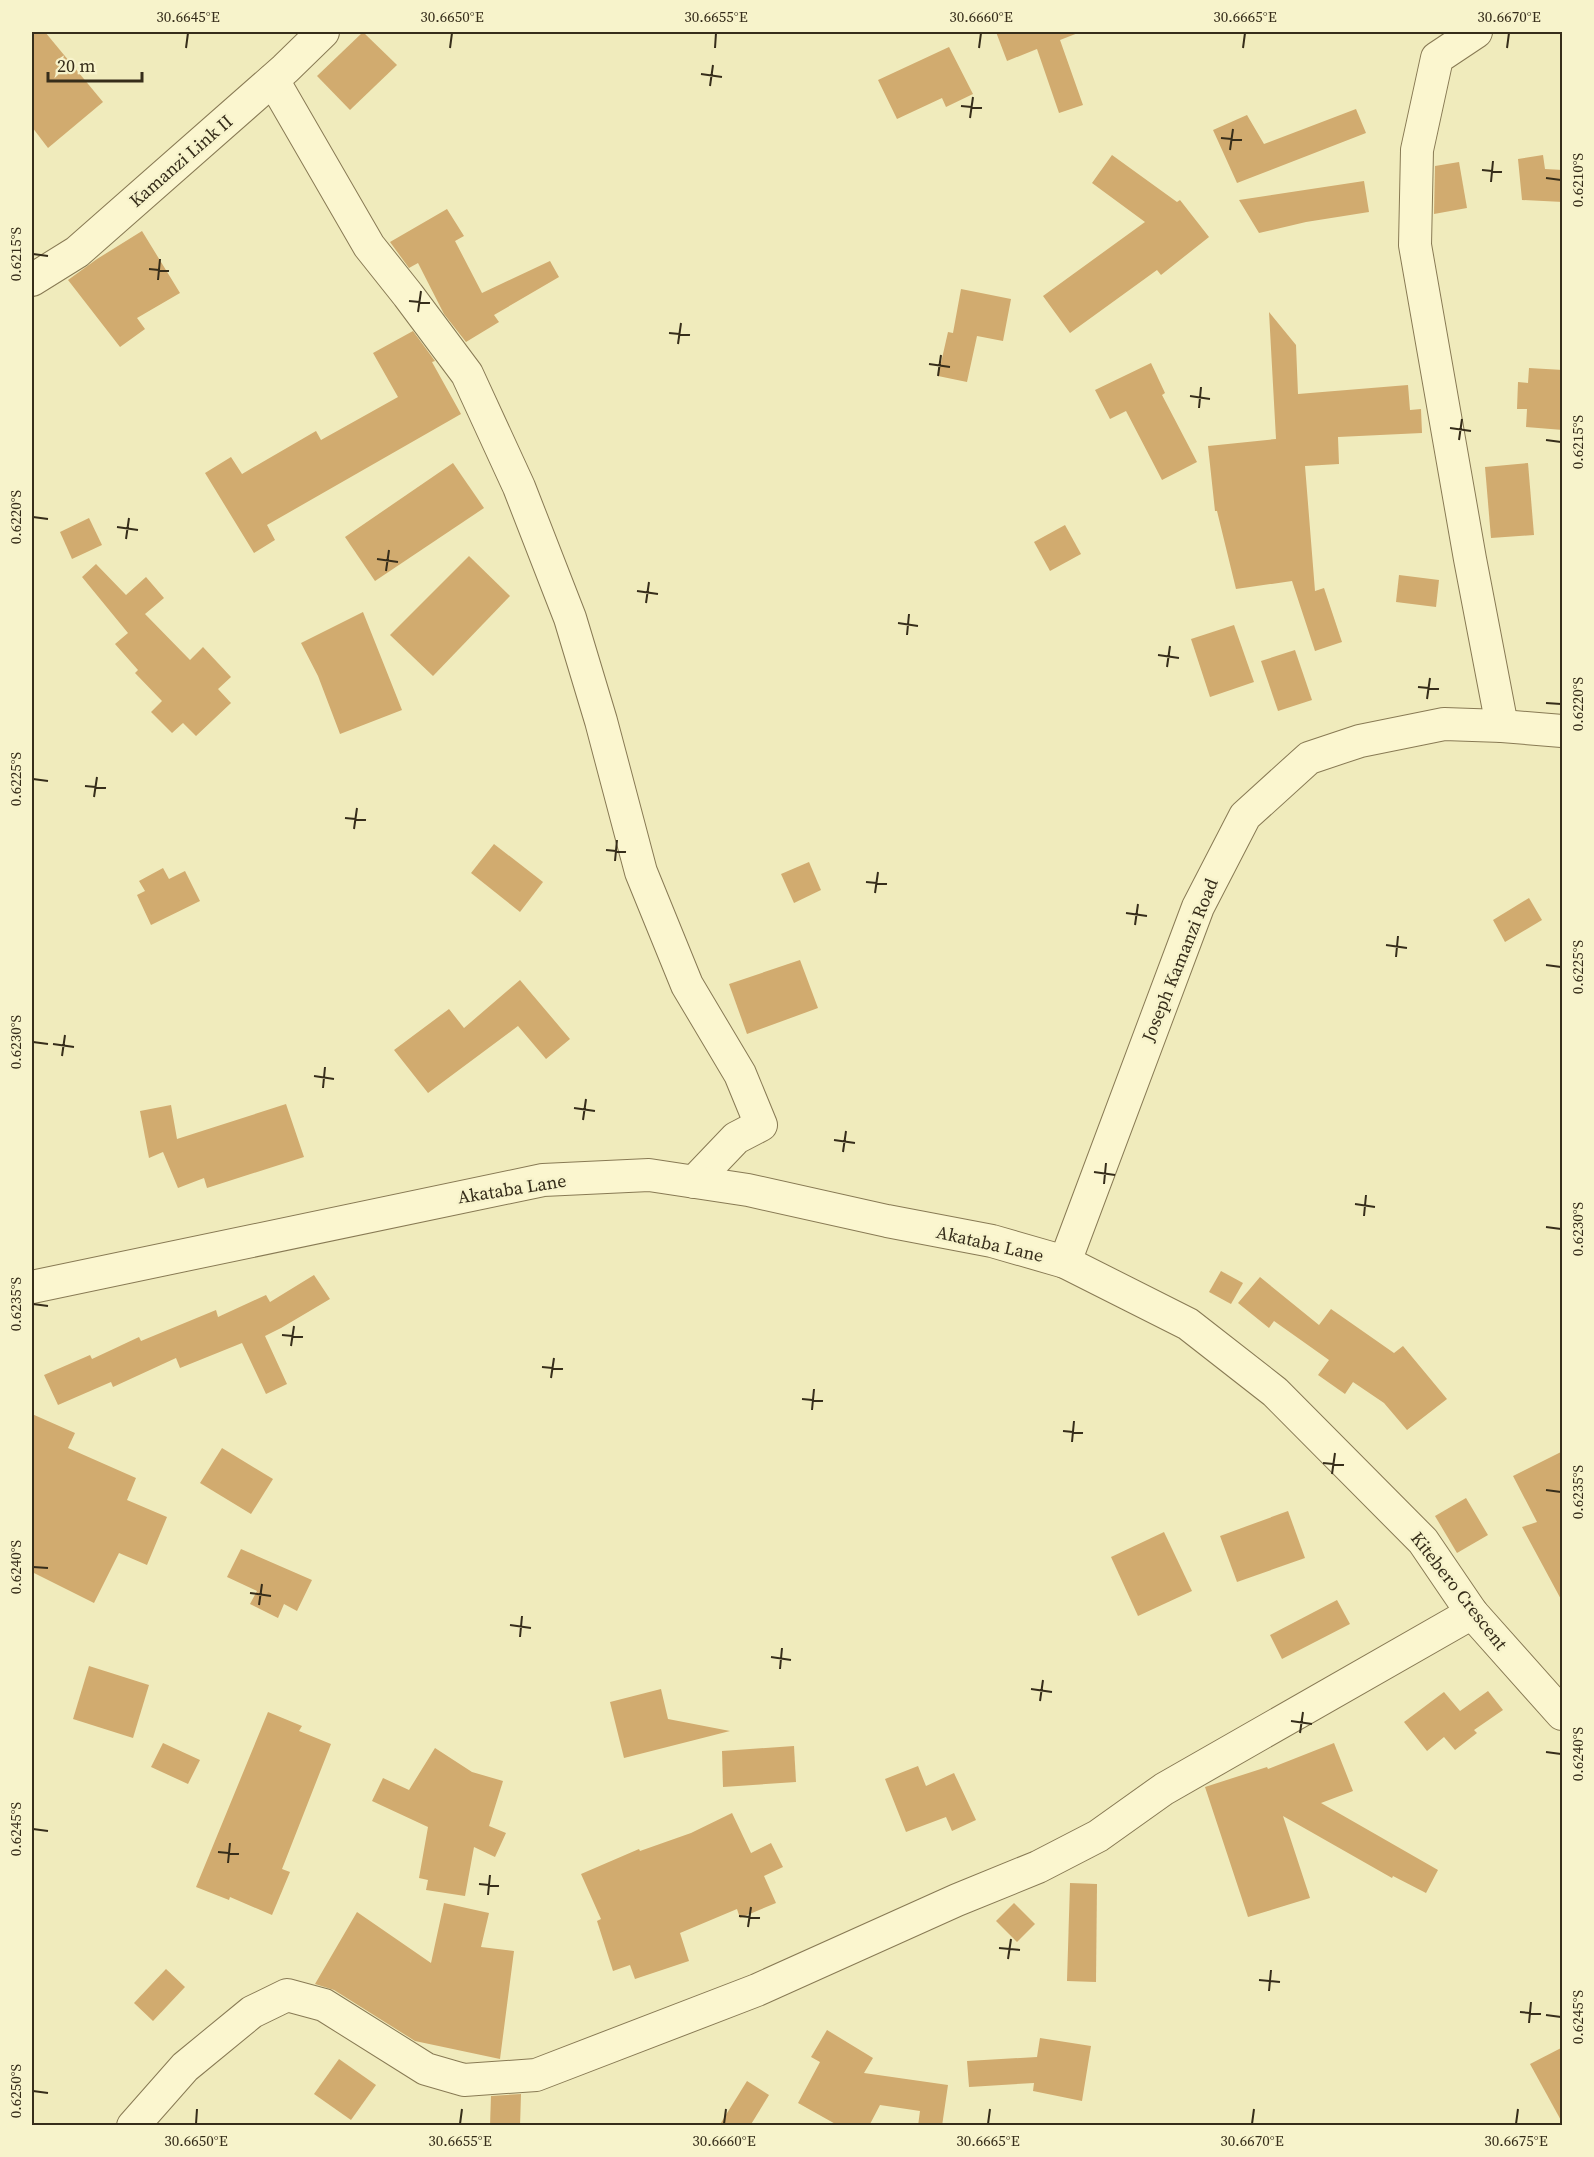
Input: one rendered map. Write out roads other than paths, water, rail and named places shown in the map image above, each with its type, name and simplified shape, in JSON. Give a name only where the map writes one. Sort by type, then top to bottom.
[{"type":"street","name":"Kamanzi Link II","points":[[32,280],[77,252],[273,80],[323,32]]},
{"type":"street","points":[[1476,32],[1437,58],[1417,150],[1415,245],[1502,726]]},
{"type":"street","points":[[273,80],[369,246],[467,374],[519,487],[570,618],[601,721],[641,872],[687,985],[740,1074],[762,1125],[736,1138],[694,1182]]},
{"type":"street","name":"Joseph Kamanzi Road","points":[[1065,1262],[1198,907],[1245,816],[1309,758],[1360,741],[1444,724],[1563,731]]},
{"type":"street","name":"Akataba Lane","points":[[32,1287],[543,1180],[649,1175],[748,1190],[886,1221],[992,1241],[1065,1262]]},
{"type":"street","name":"Kitebero Crescent","points":[[1065,1262],[1188,1324],[1275,1392],[1423,1542],[1472,1613],[1563,1714]]},
{"type":"street","points":[[133,2126],[185,2067],[252,2012],[287,1995],[324,2005],[426,2069],[464,2080],[536,2075],[547,2071],[757,1990],[957,1900],[1038,1867],[1098,1836],[1164,1789],[1472,1613]]}]
